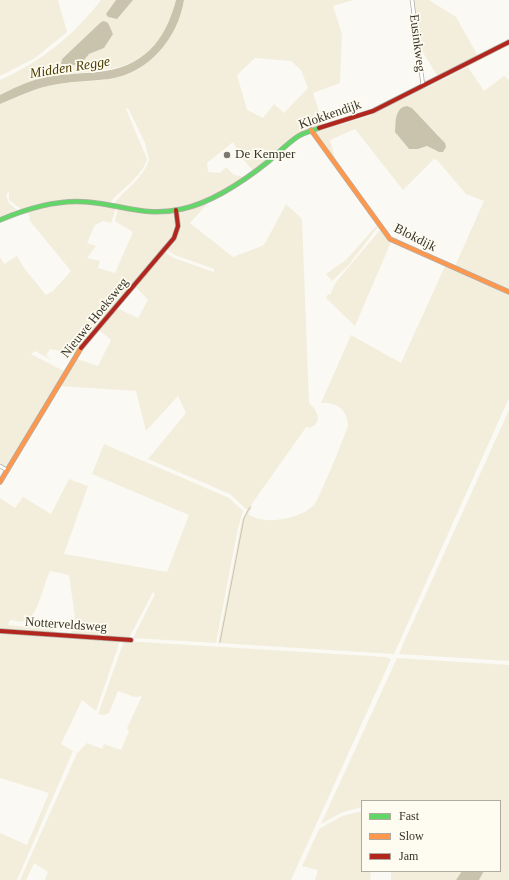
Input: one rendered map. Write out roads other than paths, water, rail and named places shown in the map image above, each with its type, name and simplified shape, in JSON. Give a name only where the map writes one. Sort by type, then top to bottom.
[{"type":"street","name":"Eusinkweg","points":[[412,0],[423,86]]},
{"type":"street","name":"Klokkendijk","points":[[0,220],[39,206],[62,201],[88,202],[152,212],[176,210],[201,202],[251,176],[297,137],[311,130],[373,111],[509,42]]},
{"type":"street","name":"Blokdijk","points":[[311,130],[390,239],[509,292]]},
{"type":"street","name":"Nieuwe Hoeksweg","points":[[0,482],[79,350],[174,238],[178,226],[176,210]]},
{"type":"street","points":[[0,466],[7,470]]},
{"type":"street","name":"Notterveldsweg","points":[[0,631],[131,640]]},
{"type":"waterway","points":[[220,642],[244,518],[250,507]]},
{"type":"place","name":"De Kemper","points":[[227,155]]},
{"type":"water label","name":"Midden Regge","points":[[70,68]]}]
